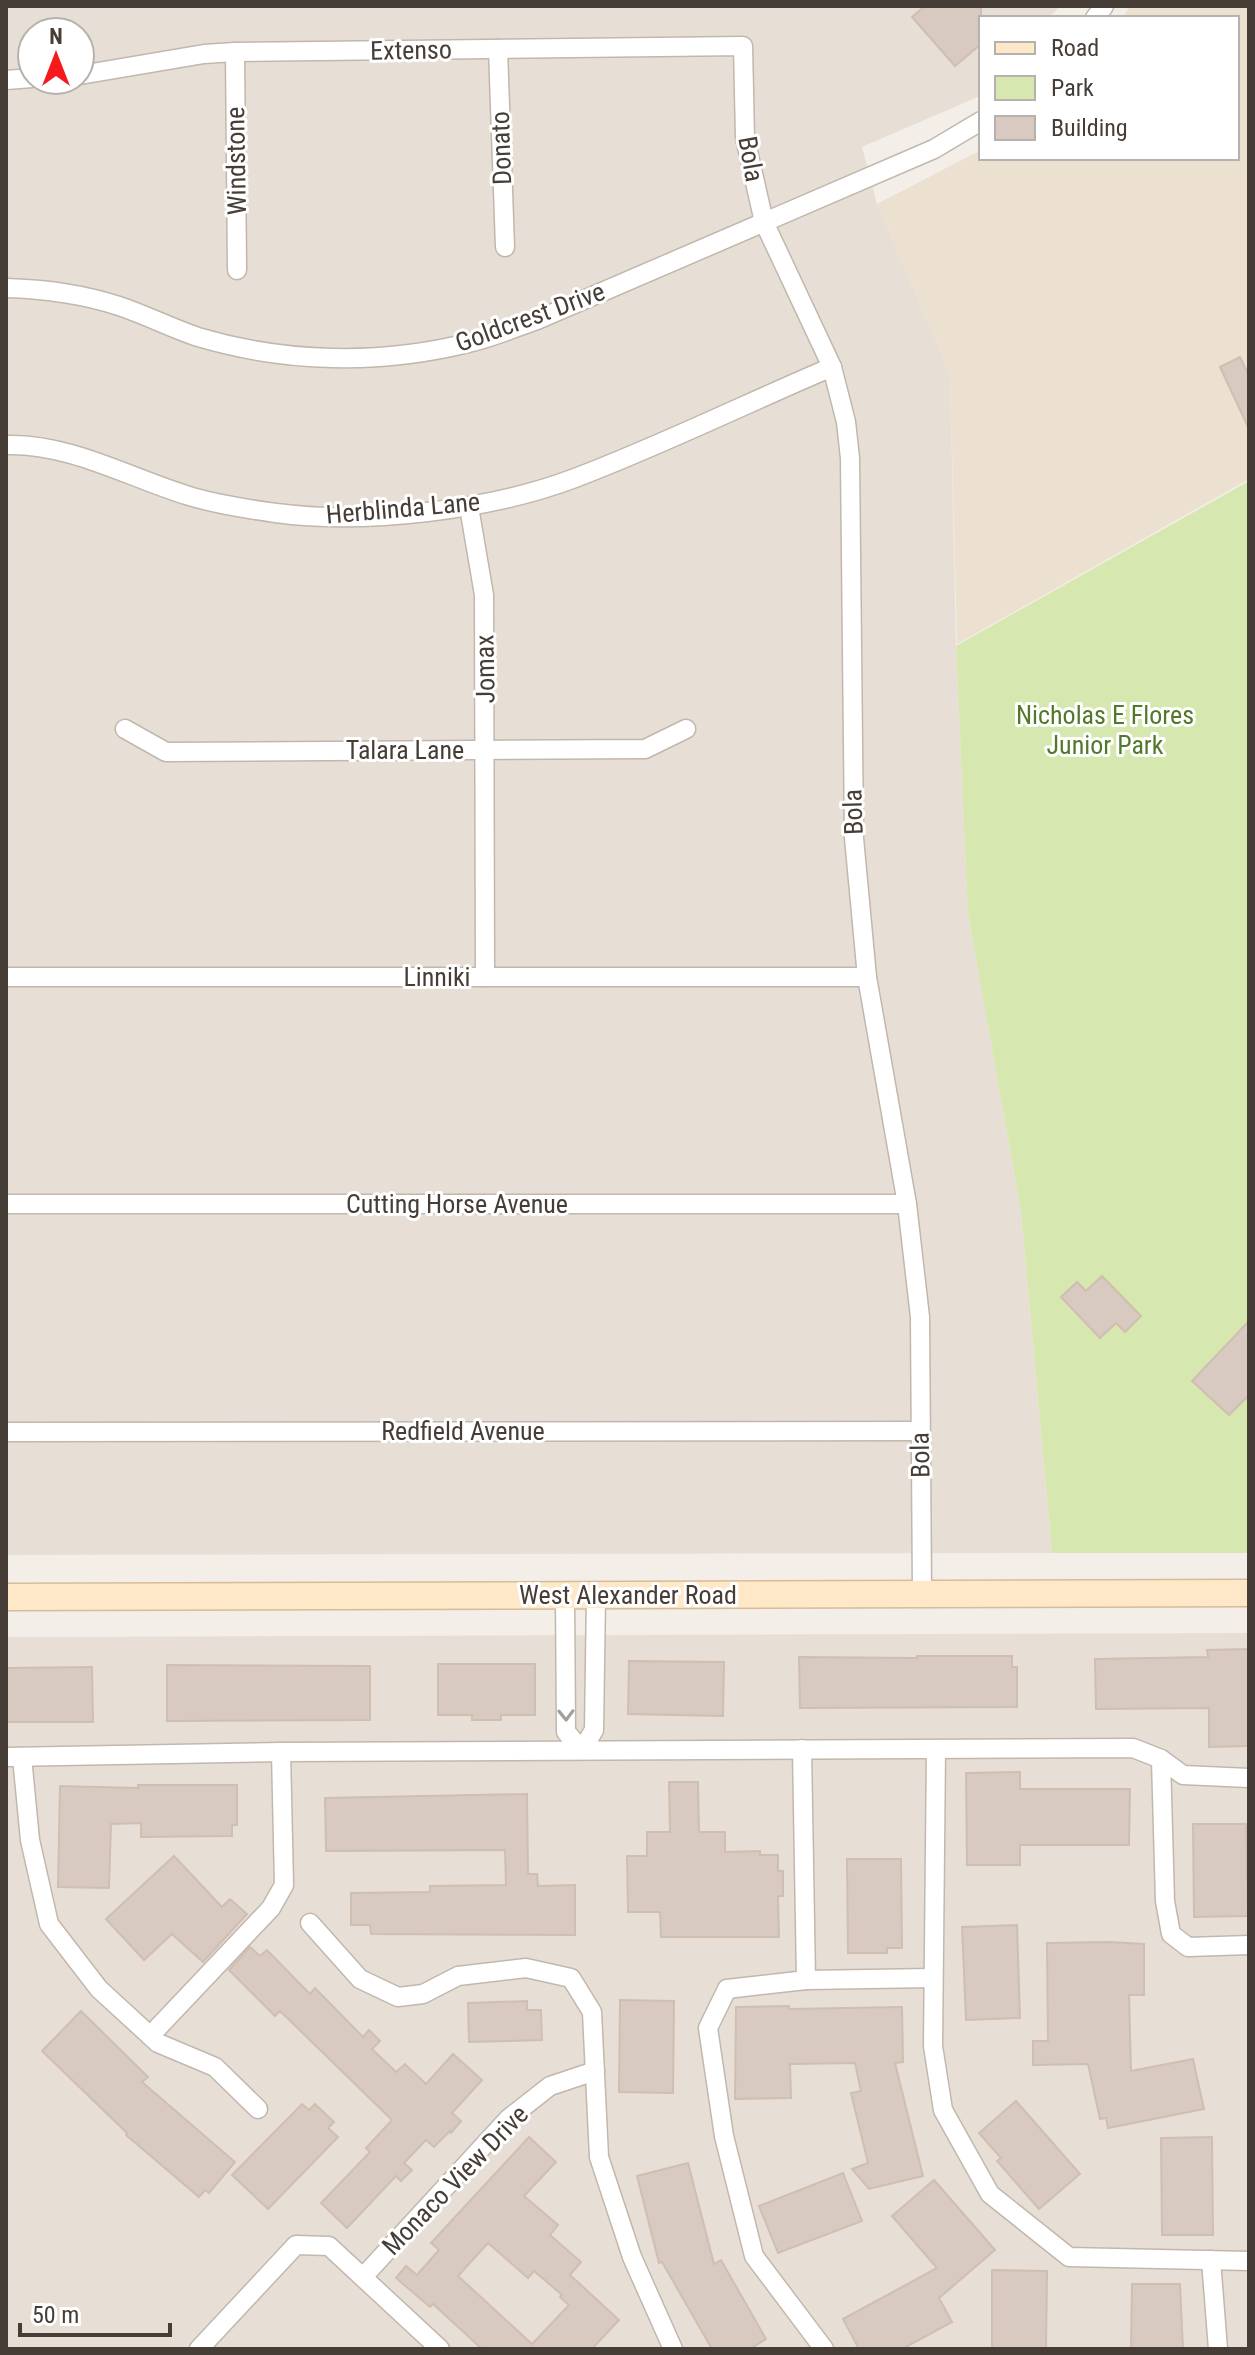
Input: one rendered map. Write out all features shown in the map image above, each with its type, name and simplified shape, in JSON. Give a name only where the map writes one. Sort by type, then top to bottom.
[{"type":"main road","name":"West Alexander Road","points":[[6,1597],[1249,1593]]},
{"type":"street","name":"Extenso","points":[[96,72],[204,54],[235,52],[743,46]]},
{"type":"street","name":"Bola","points":[[743,46],[745,138],[764,222],[832,367],[846,422],[850,458],[853,824],[867,977],[907,1204],[920,1317],[922,1593]]},
{"type":"street","name":"Donato","points":[[498,49],[505,247]]},
{"type":"street","name":"Windstone","points":[[235,52],[237,270]]},
{"type":"street","name":"Goldcrest Drive","points":[[6,288],[52,289],[118,306],[196,336],[245,349],[321,359],[422,353],[471,343],[537,320],[934,149],[979,122]]},
{"type":"street","name":"Herblinda Lane","points":[[6,445],[26,444],[73,455],[189,496],[277,513],[344,518],[469,507],[573,479],[832,367]]},
{"type":"street","name":"Jomax","points":[[469,507],[484,595],[485,977]]},
{"type":"street","name":"Talara Lane","points":[[125,729],[166,752],[645,749],[686,729]]},
{"type":"street","name":"Linniki","points":[[6,977],[867,977]]},
{"type":"street","name":"Cutting Horse Avenue","points":[[6,1204],[907,1204]]},
{"type":"street","name":"Redfield Avenue","points":[[6,1432],[920,1431]]},
{"type":"street","points":[[565,1595],[566,1732],[582,1750]]},
{"type":"street","points":[[582,1750],[594,1730],[596,1595]]},
{"type":"street","points":[[258,2109],[215,2067],[158,2043],[150,2036],[99,1989],[49,1924],[14,1757],[281,1752],[1133,1748],[1161,1759],[1183,1775],[1249,1778]]},
{"type":"street","points":[[802,1749],[806,1980]]},
{"type":"street","points":[[936,1749],[933,2046],[943,2110],[990,2194],[1069,2257],[1249,2261]]},
{"type":"street","points":[[150,2036],[271,1908],[284,1885],[281,1752]]},
{"type":"street","points":[[1161,1759],[1165,1901],[1171,1934],[1188,1947],[1249,1945]]},
{"type":"street","points":[[310,1923],[360,1979],[398,1997],[423,1994],[458,1976],[526,1968],[571,1978],[592,2012],[599,2157],[632,2257],[673,2349]]},
{"type":"street","points":[[824,2349],[754,2256],[724,2136],[708,2028],[727,1989],[806,1980],[933,1978]]},
{"type":"street","name":"Monaco View Drive","points":[[363,2277],[508,2119],[550,2086],[595,2071]]},
{"type":"street","points":[[199,2349],[296,2245],[329,2246],[440,2349]]},
{"type":"street","points":[[1211,2260],[1218,2349]]},
{"type":"shaded area","points":[[6,6],[1060,6],[1051,16],[979,16],[979,96],[862,147],[877,204],[950,374],[956,646],[968,914],[1021,1211],[1052,1553],[6,1555]]},
{"type":"shaded area","points":[[1130,6],[1249,6],[1249,479],[957,644],[950,374],[877,204],[979,151],[979,160],[1239,160],[1239,16],[1124,16]]},
{"type":"shaded area","points":[[1249,1633],[1249,2349],[6,2349],[6,1637]]},
{"type":"green space","name":"Nicholas E Flores Junior Park","points":[[1249,481],[1249,1553],[1052,1553],[1021,1211],[968,914],[956,646]]},
{"type":"building","points":[[925,6],[981,6],[979,46],[955,66],[912,17]]},
{"type":"building","points":[[1240,357],[1249,376],[1249,429],[1220,367]]},
{"type":"building","points":[[1102,1276],[1141,1316],[1125,1332],[1116,1323],[1100,1338],[1061,1297],[1077,1282],[1086,1291]]},
{"type":"building","points":[[1249,1321],[1249,1395],[1229,1415],[1192,1381]]},
{"type":"building","points":[[1249,1649],[1249,1746],[1209,1747],[1209,1708],[1096,1709],[1095,1659],[1208,1657],[1207,1650]]},
{"type":"building","points":[[1012,1656],[1012,1667],[1017,1667],[1017,1707],[800,1708],[799,1657]]},
{"type":"building","points":[[629,1661],[724,1662],[723,1716],[628,1714]]},
{"type":"building","points":[[438,1664],[535,1664],[535,1715],[501,1715],[501,1720],[472,1720],[472,1715],[438,1715]]},
{"type":"building","points":[[167,1665],[370,1666],[370,1720],[167,1721]]},
{"type":"building","points":[[92,1667],[93,1722],[6,1722],[6,1668]]},
{"type":"building","points":[[1020,1772],[1020,1789],[1130,1789],[1129,1845],[1020,1845],[1020,1865],[967,1865],[966,1773]]},
{"type":"building","points":[[669,1782],[698,1782],[699,1832],[725,1832],[725,1852],[760,1851],[760,1855],[778,1855],[778,1871],[783,1871],[783,1896],[778,1896],[779,1937],[661,1937],[660,1912],[628,1912],[627,1856],[647,1856],[647,1832],[670,1832]]},
{"type":"building","points":[[138,1785],[237,1785],[237,1825],[232,1825],[232,1836],[141,1837],[141,1823],[111,1824],[109,1888],[58,1887],[60,1786],[138,1788]]},
{"type":"building","points":[[527,1794],[528,1874],[537,1874],[538,1886],[575,1885],[575,1935],[371,1934],[370,1925],[351,1925],[351,1893],[430,1892],[430,1886],[506,1885],[505,1850],[326,1851],[325,1798]]},
{"type":"building","points":[[1193,1824],[1246,1824],[1248,1916],[1194,1917]]},
{"type":"building","points":[[174,1856],[222,1907],[230,1899],[247,1914],[203,1962],[172,1934],[144,1960],[106,1919]]},
{"type":"building","points":[[847,1859],[901,1859],[902,1948],[887,1948],[887,1953],[848,1953]]},
{"type":"building","points":[[1017,1925],[1020,2018],[966,2020],[962,1927]]},
{"type":"building","points":[[1047,1943],[1144,1944],[1144,1995],[1129,1995],[1131,2071],[1193,2059],[1204,2109],[1108,2128],[1106,2118],[1100,2119],[1088,2064],[1033,2065],[1033,2041],[1048,2041]]},
{"type":"building","points":[[250,1947],[260,1956],[267,1950],[310,1994],[315,1988],[363,2037],[369,2030],[380,2041],[372,2049],[396,2072],[405,2064],[426,2084],[453,2054],[482,2080],[452,2113],[461,2121],[451,2133],[434,2147],[426,2140],[404,2163],[412,2170],[401,2181],[396,2176],[347,2228],[321,2203],[370,2152],[366,2148],[392,2120],[280,2011],[275,2016],[229,1970]]},
{"type":"building","points":[[620,2000],[674,2001],[673,2093],[619,2092]]},
{"type":"building","points":[[527,2001],[527,2010],[541,2010],[542,2040],[469,2042],[468,2003]]},
{"type":"building","points":[[789,2006],[789,2009],[902,2007],[903,2062],[895,2063],[923,2176],[869,2189],[852,2169],[868,2163],[851,2093],[861,2091],[855,2063],[790,2064],[791,2098],[735,2099],[736,2007]]},
{"type":"building","points":[[81,2011],[148,2077],[142,2082],[235,2162],[209,2193],[205,2190],[199,2197],[126,2135],[42,2051]]},
{"type":"building","points":[[1016,2101],[1080,2174],[1039,2209],[997,2161],[1001,2158],[979,2133]]},
{"type":"building","points":[[302,2104],[309,2110],[315,2104],[334,2122],[328,2128],[338,2137],[268,2209],[232,2175]]},
{"type":"building","points":[[529,2137],[556,2162],[524,2196],[558,2225],[550,2235],[581,2262],[570,2275],[619,2320],[592,2349],[482,2349],[433,2304],[430,2307],[396,2278],[406,2266],[417,2275],[439,2250],[431,2243]],"holes":[[[488,2243],[528,2278],[534,2271],[569,2305],[532,2344],[458,2276]]]},
{"type":"building","points":[[1212,2137],[1213,2235],[1162,2235],[1161,2138]]},
{"type":"building","points":[[688,2163],[714,2264],[721,2260],[766,2339],[750,2349],[712,2349],[662,2262],[659,2263],[637,2176]]},
{"type":"building","points":[[843,2173],[862,2221],[778,2253],[759,2206]]},
{"type":"building","points":[[934,2180],[995,2250],[939,2298],[952,2322],[902,2349],[859,2349],[843,2319],[937,2268],[892,2216]]},
{"type":"building","points":[[992,2270],[1047,2271],[1046,2349],[992,2349]]},
{"type":"building","points":[[1132,2284],[1180,2284],[1183,2349],[1131,2349]]}]
